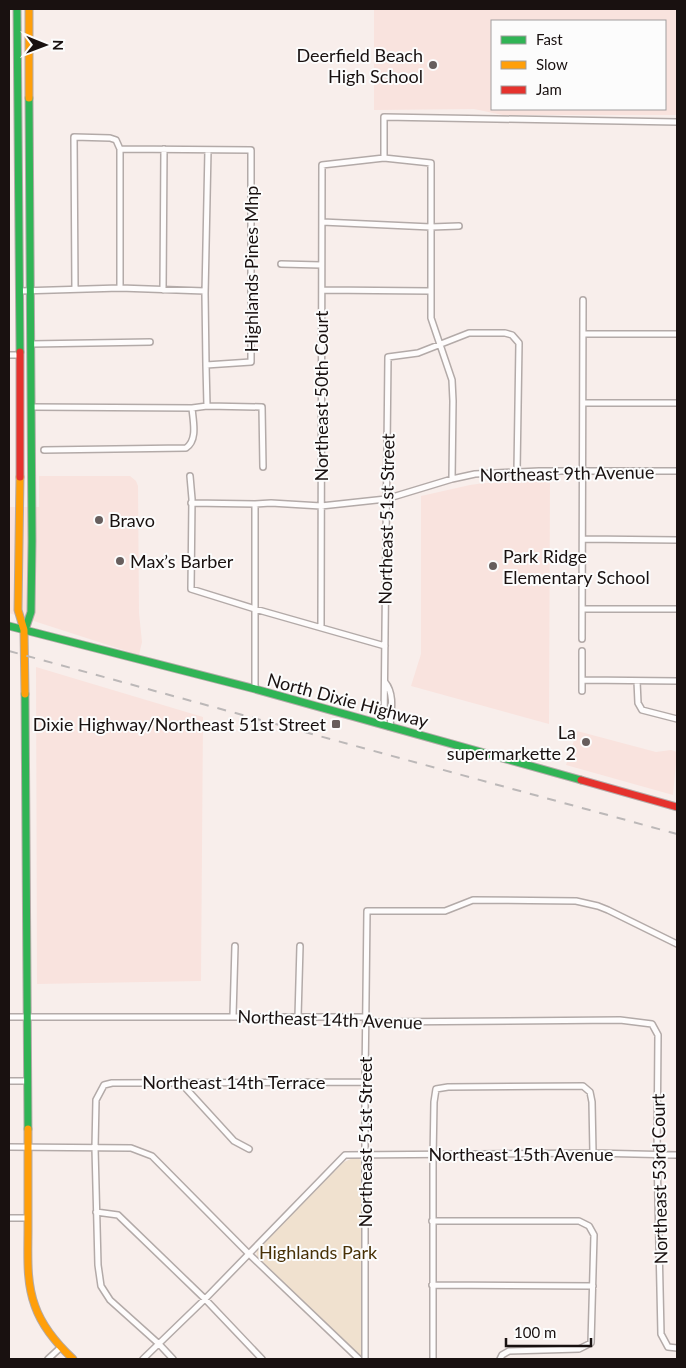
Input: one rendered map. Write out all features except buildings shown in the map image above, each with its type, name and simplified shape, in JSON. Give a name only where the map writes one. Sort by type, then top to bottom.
[{"type":"main road","points":[[17,9],[20,291],[18,610],[24,630],[30,1279],[35,1306],[60,1348],[73,1359]]},
{"type":"main road","points":[[24,630],[31,612],[32,407],[29,9]]},
{"type":"main road","points":[[20,355],[26,358],[28,363],[29,410],[32,422]]},
{"type":"main road","name":"North Dixie Highway","points":[[9,626],[255,689],[677,807]]},
{"type":"street","points":[[452,479],[452,380],[431,318],[431,163],[384,158],[384,117],[677,122]]},
{"type":"street","points":[[75,289],[74,138],[110,138],[116,140],[120,149],[120,288]]},
{"type":"street","points":[[120,149],[208,150],[205,291],[207,406]]},
{"type":"street","points":[[163,290],[164,149]]},
{"type":"street","name":"Highlands Pines Mhp","points":[[206,364],[251,362],[251,150],[208,150]]},
{"type":"street","name":"Northeast 50th Court","points":[[321,627],[322,290],[320,265],[322,164],[384,158]]},
{"type":"street","points":[[322,222],[459,226]]},
{"type":"street","points":[[281,264],[320,265]]},
{"type":"street","points":[[20,291],[120,288],[205,291]]},
{"type":"street","points":[[322,290],[430,291]]},
{"type":"street","points":[[582,639],[583,300]]},
{"type":"street","points":[[440,344],[469,333],[506,333],[512,335],[519,343],[517,471]]},
{"type":"street","points":[[583,334],[677,334]]},
{"type":"street","points":[[31,344],[150,342]]},
{"type":"street","name":"Northeast 51st Street","points":[[387,726],[391,698],[389,687],[384,681],[388,357],[418,353],[440,344]]},
{"type":"street","points":[[9,355],[20,355]]},
{"type":"street","points":[[583,404],[677,403]]},
{"type":"street","points":[[32,407],[262,407],[263,468]]},
{"type":"street","points":[[44,450],[186,448],[193,439],[192,408]]},
{"type":"street","name":"Northeast 9th Avenue","points":[[191,503],[271,503],[321,506],[386,499],[475,474],[517,471],[677,471]]},
{"type":"street","points":[[190,476],[191,588],[255,609],[385,646]]},
{"type":"street","points":[[255,504],[255,689]]},
{"type":"street","points":[[583,539],[677,540]]},
{"type":"street","points":[[583,609],[677,609]]},
{"type":"street","points":[[582,651],[582,691]]},
{"type":"street","points":[[583,680],[677,681]]},
{"type":"street","points":[[638,680],[638,703],[642,710],[677,719]]},
{"type":"street","name":"Northeast 51st Street","points":[[365,1359],[367,911],[445,910],[472,900],[576,901],[608,910],[677,944]]},
{"type":"street","points":[[233,1016],[235,946]]},
{"type":"street","points":[[298,1017],[300,946]]},
{"type":"street","name":"Northeast 14th Avenue","points":[[9,1017],[366,1017],[375,1022],[620,1020],[652,1024]]},
{"type":"street","name":"Northeast 53rd Court","points":[[652,1024],[658,1035],[657,1154],[661,1334],[668,1347],[677,1348]]},
{"type":"street","points":[[9,1081],[27,1081]]},
{"type":"street","points":[[180,1082],[234,1140],[249,1149]]},
{"type":"street","name":"Northeast 14th Terrace","points":[[95,1148],[96,1100],[104,1085],[112,1083],[365,1082]]},
{"type":"street","points":[[432,1359],[432,1221],[434,1102],[436,1089],[448,1087],[583,1086],[590,1092],[592,1102],[593,1153]]},
{"type":"street","points":[[9,1147],[132,1148],[152,1156],[249,1254],[359,1359]]},
{"type":"street","points":[[95,1148],[98,1265],[101,1286],[110,1300],[173,1359]]},
{"type":"street","name":"Northeast 15th Avenue","points":[[143,1359],[205,1299],[345,1155],[593,1153],[677,1155]]},
{"type":"street","points":[[96,1212],[118,1215],[205,1299],[262,1359]]},
{"type":"street","points":[[9,1218],[28,1218]]},
{"type":"street","points":[[432,1221],[579,1221],[589,1226],[594,1236],[591,1343],[580,1349],[509,1351],[501,1357]]},
{"type":"street","points":[[432,1285],[594,1286]]},
{"type":"street","points":[[48,1359],[60,1348]]},
{"type":"shaded area","name":"Deerfield Beach High School","points":[[374,9],[677,9],[677,115],[503,115],[474,109],[374,110]]},
{"type":"shaded area","points":[[39,476],[130,476],[136,481],[138,486],[139,613],[142,642],[139,655],[9,613],[9,507],[39,507]]},
{"type":"shaded area","points":[[550,479],[549,724],[411,686],[421,654],[421,496],[484,483],[524,483],[528,480]]},
{"type":"shaded area","points":[[36,667],[203,717],[201,981],[37,984]]},
{"type":"shaded area","points":[[577,731],[656,752],[671,750],[677,752],[673,795],[566,765]]},
{"type":"green space","name":"Highlands Park","points":[[353,1158],[359,1158],[363,1165],[365,1354],[361,1357],[357,1356],[257,1256],[256,1249],[344,1162]]},
{"type":"railway","points":[[9,651],[677,834]]},
{"type":"traffic: fast","points":[[17,9],[20,352]]},
{"type":"traffic: fast","points":[[25,630],[31,612],[32,541],[29,98]]},
{"type":"traffic: fast","points":[[9,626],[255,689],[581,780]]},
{"type":"traffic: fast","points":[[25,694],[28,1129]]},
{"type":"traffic: slow","points":[[29,9],[29,98]]},
{"type":"traffic: slow","points":[[20,477],[18,610],[24,630],[25,694]]},
{"type":"traffic: slow","points":[[28,1129],[28,1259],[30,1288],[35,1306],[46,1328],[73,1359]]},
{"type":"traffic: jam","points":[[20,352],[20,477]]},
{"type":"traffic: jam","points":[[581,780],[677,807]]},
{"type":"place","name":"Deerfield Beach High School","points":[[433,65]]},
{"type":"place","name":"Bravo","points":[[99,520]]},
{"type":"place","name":"Max’s Barber","points":[[120,561]]},
{"type":"place","name":"Park Ridge Elementary School","points":[[493,566]]},
{"type":"place","name":"Dixie Highway/Northeast 51st Street","points":[[336,724]]},
{"type":"place","name":"La supermarkette 2","points":[[586,742]]}]
